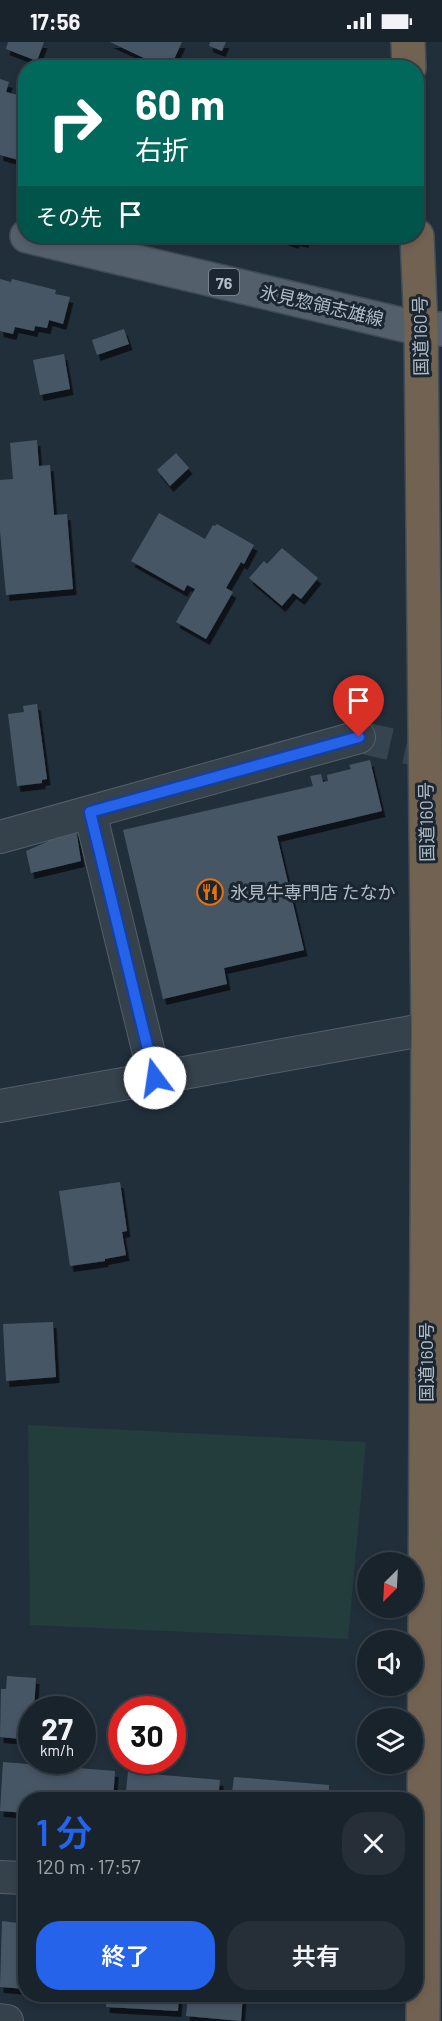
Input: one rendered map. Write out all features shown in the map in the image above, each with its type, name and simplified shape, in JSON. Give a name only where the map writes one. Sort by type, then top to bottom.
[{"type":"highway","points":[[408,42],[409,60]]},
{"type":"highway","name":"国道160号","points":[[418,243],[431,329],[428,1029],[420,1792]]},
{"type":"highway","name":"国道160号","points":[[422,2002],[423,2021]]},
{"type":"main road","name":"氷見惣領志雄線","points":[[0,229],[18,233]]},
{"type":"main road","name":"氷見惣領志雄線","points":[[60,243],[431,329]]},
{"type":"street","points":[[0,837],[359,737]]},
{"type":"street","points":[[90,812],[155,1078]]},
{"type":"street","points":[[0,1106],[428,1029]]},
{"type":"street","points":[[0,1877],[18,1878]]},
{"type":"street","points":[[0,2020],[7,2021]]},
{"type":"green space","points":[[28,1425],[366,1442],[348,1639],[30,1625]]},
{"type":"building","points":[[8,42],[44,42],[37,60],[6,49]]},
{"type":"building","points":[[110,42],[182,42],[174,60],[148,60]]},
{"type":"building","points":[[210,42],[226,42],[222,51],[209,46]]},
{"type":"building","points":[[0,79],[9,82],[6,92],[18,95],[18,160],[0,155]]},
{"type":"building","points":[[0,279],[11,282],[12,279],[56,290],[55,294],[70,297],[63,324],[49,320],[47,328],[35,326],[34,331],[15,327],[13,334],[0,331]]},
{"type":"building","points":[[124,329],[129,344],[97,355],[92,340]]},
{"type":"building","points":[[64,354],[70,389],[40,395],[33,360]]},
{"type":"building","points":[[37,440],[39,466],[50,465],[54,515],[67,514],[73,589],[6,595],[0,531],[0,480],[13,479],[10,443]]},
{"type":"building","points":[[176,453],[189,468],[170,486],[157,470]]},
{"type":"building","points":[[159,513],[205,539],[213,525],[217,524],[254,545],[244,564],[241,562],[226,588],[233,592],[206,639],[176,622],[195,589],[187,585],[184,591],[131,561]]},
{"type":"building","points":[[282,548],[318,578],[301,599],[293,593],[282,606],[249,578],[264,561],[267,564]]},
{"type":"building","points":[[37,704],[47,779],[42,780],[42,783],[17,786],[8,714],[24,712],[23,706]]},
{"type":"building","points":[[370,760],[382,811],[277,836],[304,950],[224,968],[227,984],[163,999],[123,830],[313,786],[310,776],[321,774],[323,782],[328,781],[327,775],[351,769],[349,765]]},
{"type":"building","points":[[76,829],[81,861],[31,873],[26,851]]},
{"type":"building","points":[[120,1182],[127,1231],[122,1232],[126,1255],[105,1259],[105,1261],[70,1266],[59,1191]]},
{"type":"building","points":[[53,1322],[56,1377],[6,1381],[3,1324]]},
{"type":"building","points":[[7,1676],[36,1678],[35,1696],[18,1696],[18,1739],[0,1737],[1,1689],[6,1689]]},
{"type":"building","points":[[3,1762],[18,1763],[18,1774],[96,1774],[96,1769],[108,1770],[108,1774],[115,1774],[114,1792],[18,1792],[18,1812],[0,1811]]},
{"type":"building","points":[[128,1774],[151,1774],[220,1780],[219,1792],[126,1792]]},
{"type":"building","points":[[234,1777],[329,1785],[329,1792],[232,1792]]},
{"type":"building","points":[[2,1921],[18,1923],[18,1988],[0,1987]]},
{"type":"building","points":[[106,2002],[179,2002],[178,2011],[106,2007]]},
{"type":"building","points":[[187,2002],[242,2002],[241,2021],[186,2016]]},
{"type":"tunnel","points":[[359,737],[442,756]]},
{"type":"place","name":"氷見牛専門店 たなか","points":[[210,892]]},
{"type":"route","points":[[155,1078],[90,812],[359,737]]}]
